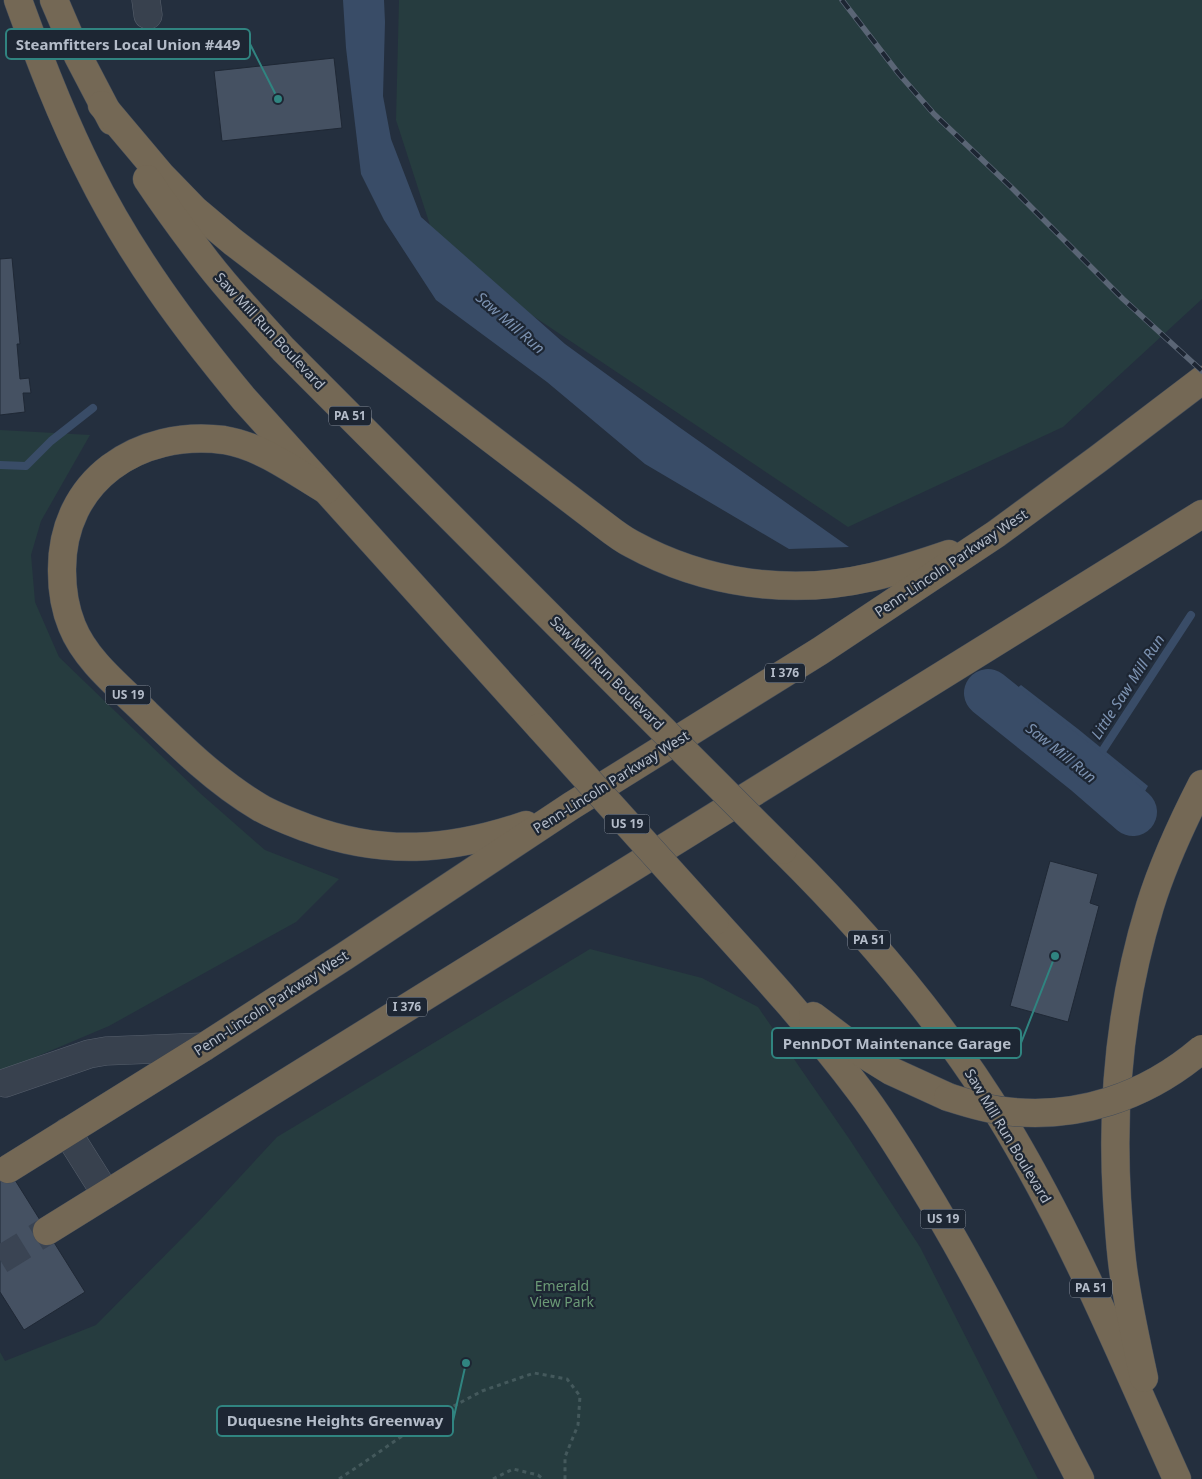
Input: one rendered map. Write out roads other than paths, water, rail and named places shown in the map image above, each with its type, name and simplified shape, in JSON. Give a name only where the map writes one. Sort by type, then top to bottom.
[{"type":"highway","points":[[18,0],[42,64],[89,171],[144,266],[175,312],[209,357],[326,490]]},
{"type":"highway","name":"Saw Mill Run Boulevard","points":[[54,0],[102,105],[133,157],[204,259],[244,307],[290,356],[825,892],[869,940],[909,988],[982,1089],[1018,1146],[1050,1204],[1080,1265],[1177,1479]]},
{"type":"highway","points":[[102,105],[161,175],[195,210],[233,242],[631,544],[697,571],[731,580],[765,585],[799,586],[833,584],[870,578],[908,568],[952,553],[996,534]]},
{"type":"highway","name":"Penn-Lincoln Parkway West","points":[[8,1168],[204,1047],[571,806],[820,651],[996,534],[1202,380]]},
{"type":"highway","name":"US 19","points":[[571,806],[525,826],[479,839],[418,847],[386,847],[355,843],[325,835],[291,822],[260,807],[230,788],[173,739],[96,663],[72,627],[64,598],[62,560],[66,537],[74,512],[87,490],[105,472],[125,457],[149,446],[175,440],[224,440],[244,445],[267,454],[326,490],[770,983],[820,1040],[860,1092],[900,1150],[941,1216],[1080,1479]]},
{"type":"highway","name":"I 376","points":[[46,1231],[1202,514]]},
{"type":"highway","points":[[1156,1433],[1124,1280],[1119,1231],[1116,1172],[1119,1060],[1130,989],[1150,906],[1188,811],[1202,784]]},
{"type":"highway","points":[[770,983],[862,1053],[891,1071],[948,1098],[1002,1111],[1029,1114],[1055,1112],[1108,1102],[1135,1093],[1159,1080],[1185,1064],[1202,1049]]},
{"type":"lane","points":[[5,1083],[89,1054],[106,1051],[204,1047]]},
{"type":"lane","points":[[67,1132],[106,1194]]},
{"type":"water","points":[[343,0],[384,0],[383,96],[391,139],[421,217],[565,344],[849,547],[789,549],[645,464],[547,382],[436,300],[384,220],[361,174],[346,48]]},
{"type":"water","points":[[1021,685],[1148,786],[1133,812],[1114,826],[985,714]]},
{"type":"waterway","points":[[0,465],[26,466],[51,441],[93,408]]},
{"type":"waterway","name":"Little Saw Mill Run","points":[[1099,756],[1191,615]]},
{"type":"waterway","name":"Saw Mill Run","points":[[988,693],[1088,773],[1133,812]]},
{"type":"tunnel","points":[[0,1260],[47,1231]]},
{"type":"railway","points":[[842,0],[899,74],[934,114],[1011,187],[1123,299],[1202,371]]},
{"type":"place","name":"Steamfitters Local Union #449","points":[[278,99]]},
{"type":"place","name":"PennDOT Maintenance Garage","points":[[1055,956]]},
{"type":"place","name":"Duquesne Heights Greenway","points":[[466,1363]]},
{"type":"park label","name":"Emerald View Park","points":[[562,1294]]}]
